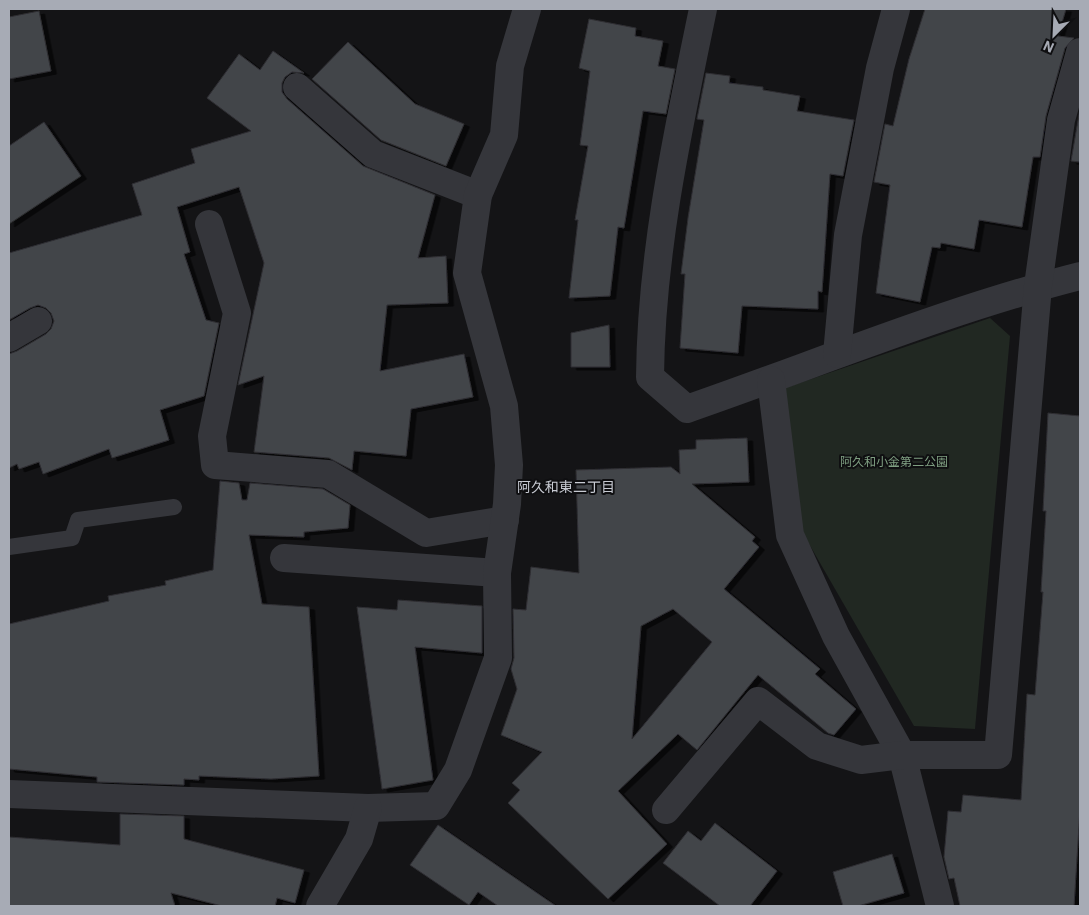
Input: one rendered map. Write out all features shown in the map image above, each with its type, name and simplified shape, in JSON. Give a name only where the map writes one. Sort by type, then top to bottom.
[{"type":"street","points":[[9,794],[368,808],[436,806],[458,770],[498,658],[497,573],[505,520],[509,465],[504,406],[467,273],[478,195],[504,135],[510,66],[527,9]]},
{"type":"street","points":[[703,9],[670,169],[650,336],[650,377],[686,409],[771,380],[837,354],[1038,286],[1080,276]]},
{"type":"street","points":[[837,354],[848,235],[880,68],[896,9]]},
{"type":"street","points":[[666,810],[758,701],[817,746],[862,760],[902,755],[998,755],[1038,286],[1061,120],[1080,52]]},
{"type":"street","points":[[297,87],[373,154],[478,195]]},
{"type":"street","points":[[209,224],[237,313],[212,436],[215,465],[328,474],[426,533],[505,520]]},
{"type":"street","points":[[9,338],[38,321]]},
{"type":"street","points":[[771,380],[790,535],[836,636],[902,755],[940,906]]},
{"type":"street","points":[[284,558],[497,573]]},
{"type":"street","points":[[320,906],[359,839],[368,808]]},
{"type":"lane","points":[[9,547],[72,538],[78,520],[174,507]]},
{"type":"green space","name":"阿久和小金第二公園","points":[[990,318],[1010,336],[975,729],[914,726],[797,523],[782,389]]},
{"type":"building","points":[[925,9],[1066,9],[1058,36],[1074,38],[1065,48],[1046,116],[1040,157],[1033,157],[1022,227],[979,220],[974,249],[941,243],[940,248],[932,247],[920,302],[876,293],[890,185],[874,182],[885,124],[893,126],[909,59]]},
{"type":"building","points":[[39,11],[51,71],[9,79],[9,17]]},
{"type":"building","points":[[589,19],[636,28],[635,36],[663,41],[658,66],[675,69],[666,114],[643,111],[624,228],[618,227],[610,296],[569,298],[578,220],[575,220],[588,146],[580,145],[590,71],[579,68]]},
{"type":"building","points":[[348,42],[415,104],[464,124],[446,166],[381,140],[312,79]]},
{"type":"building","points":[[273,51],[304,73],[292,72],[285,77],[282,83],[282,92],[287,99],[363,166],[435,195],[418,258],[446,256],[448,303],[387,305],[380,371],[464,354],[473,397],[411,409],[406,456],[354,451],[352,470],[329,458],[254,452],[264,376],[238,385],[264,263],[239,187],[177,207],[190,252],[184,254],[206,320],[219,323],[204,396],[160,410],[169,440],[112,458],[109,449],[43,474],[39,462],[19,469],[17,464],[9,468],[9,354],[46,334],[51,329],[54,321],[51,313],[46,308],[38,305],[9,320],[9,253],[142,215],[132,184],[195,163],[191,149],[251,131],[207,98],[239,54],[260,70]]},
{"type":"building","points":[[706,73],[730,76],[729,83],[763,87],[763,90],[800,96],[797,111],[854,120],[843,176],[830,174],[822,292],[818,291],[818,309],[742,306],[738,353],[680,348],[685,274],[681,274],[704,120],[697,119]]},
{"type":"building","points":[[1080,109],[1080,162],[1071,161]]},
{"type":"building","points":[[44,122],[81,176],[9,224],[9,146]]},
{"type":"building","points":[[609,325],[610,367],[571,367],[571,333]]},
{"type":"building","points":[[1048,413],[1080,416],[1080,809],[1074,906],[960,906],[954,878],[949,879],[944,857],[948,811],[961,812],[963,795],[1021,800],[1027,694],[1035,695],[1043,592],[1041,592],[1046,511],[1043,511]]},
{"type":"building","points":[[747,438],[749,482],[692,484],[755,537],[752,541],[759,547],[724,589],[820,669],[815,674],[856,709],[834,735],[828,733],[758,675],[697,750],[678,734],[618,791],[667,844],[608,899],[508,803],[520,790],[512,783],[542,752],[501,735],[517,689],[511,669],[514,658],[513,609],[526,610],[531,567],[579,573],[576,470],[671,467],[680,474],[679,450],[696,449],[696,440]],"holes":[[[673,609],[712,642],[632,739],[641,626]]]},
{"type":"building","points":[[220,481],[239,483],[242,500],[247,500],[250,483],[323,489],[350,505],[348,528],[304,532],[304,537],[249,535],[262,604],[309,607],[319,776],[271,779],[199,776],[199,780],[184,779],[184,785],[97,782],[97,777],[9,769],[9,624],[109,601],[108,596],[166,585],[165,581],[213,570]]},
{"type":"building","points":[[398,600],[482,606],[482,653],[415,647],[433,780],[382,789],[357,607],[397,610]]},
{"type":"building","points":[[120,814],[184,816],[184,839],[304,870],[295,903],[277,898],[275,906],[222,906],[171,893],[175,906],[9,906],[9,837],[120,845]]},
{"type":"building","points":[[715,823],[777,871],[750,906],[720,906],[663,863],[688,831],[701,841]]},
{"type":"building","points":[[438,825],[556,906],[498,906],[478,892],[469,905],[410,865]]},
{"type":"building","points":[[892,854],[904,893],[858,906],[843,906],[833,872]]},
{"type":"district","name":"阿久和東二丁目","points":[[566,487]]}]
